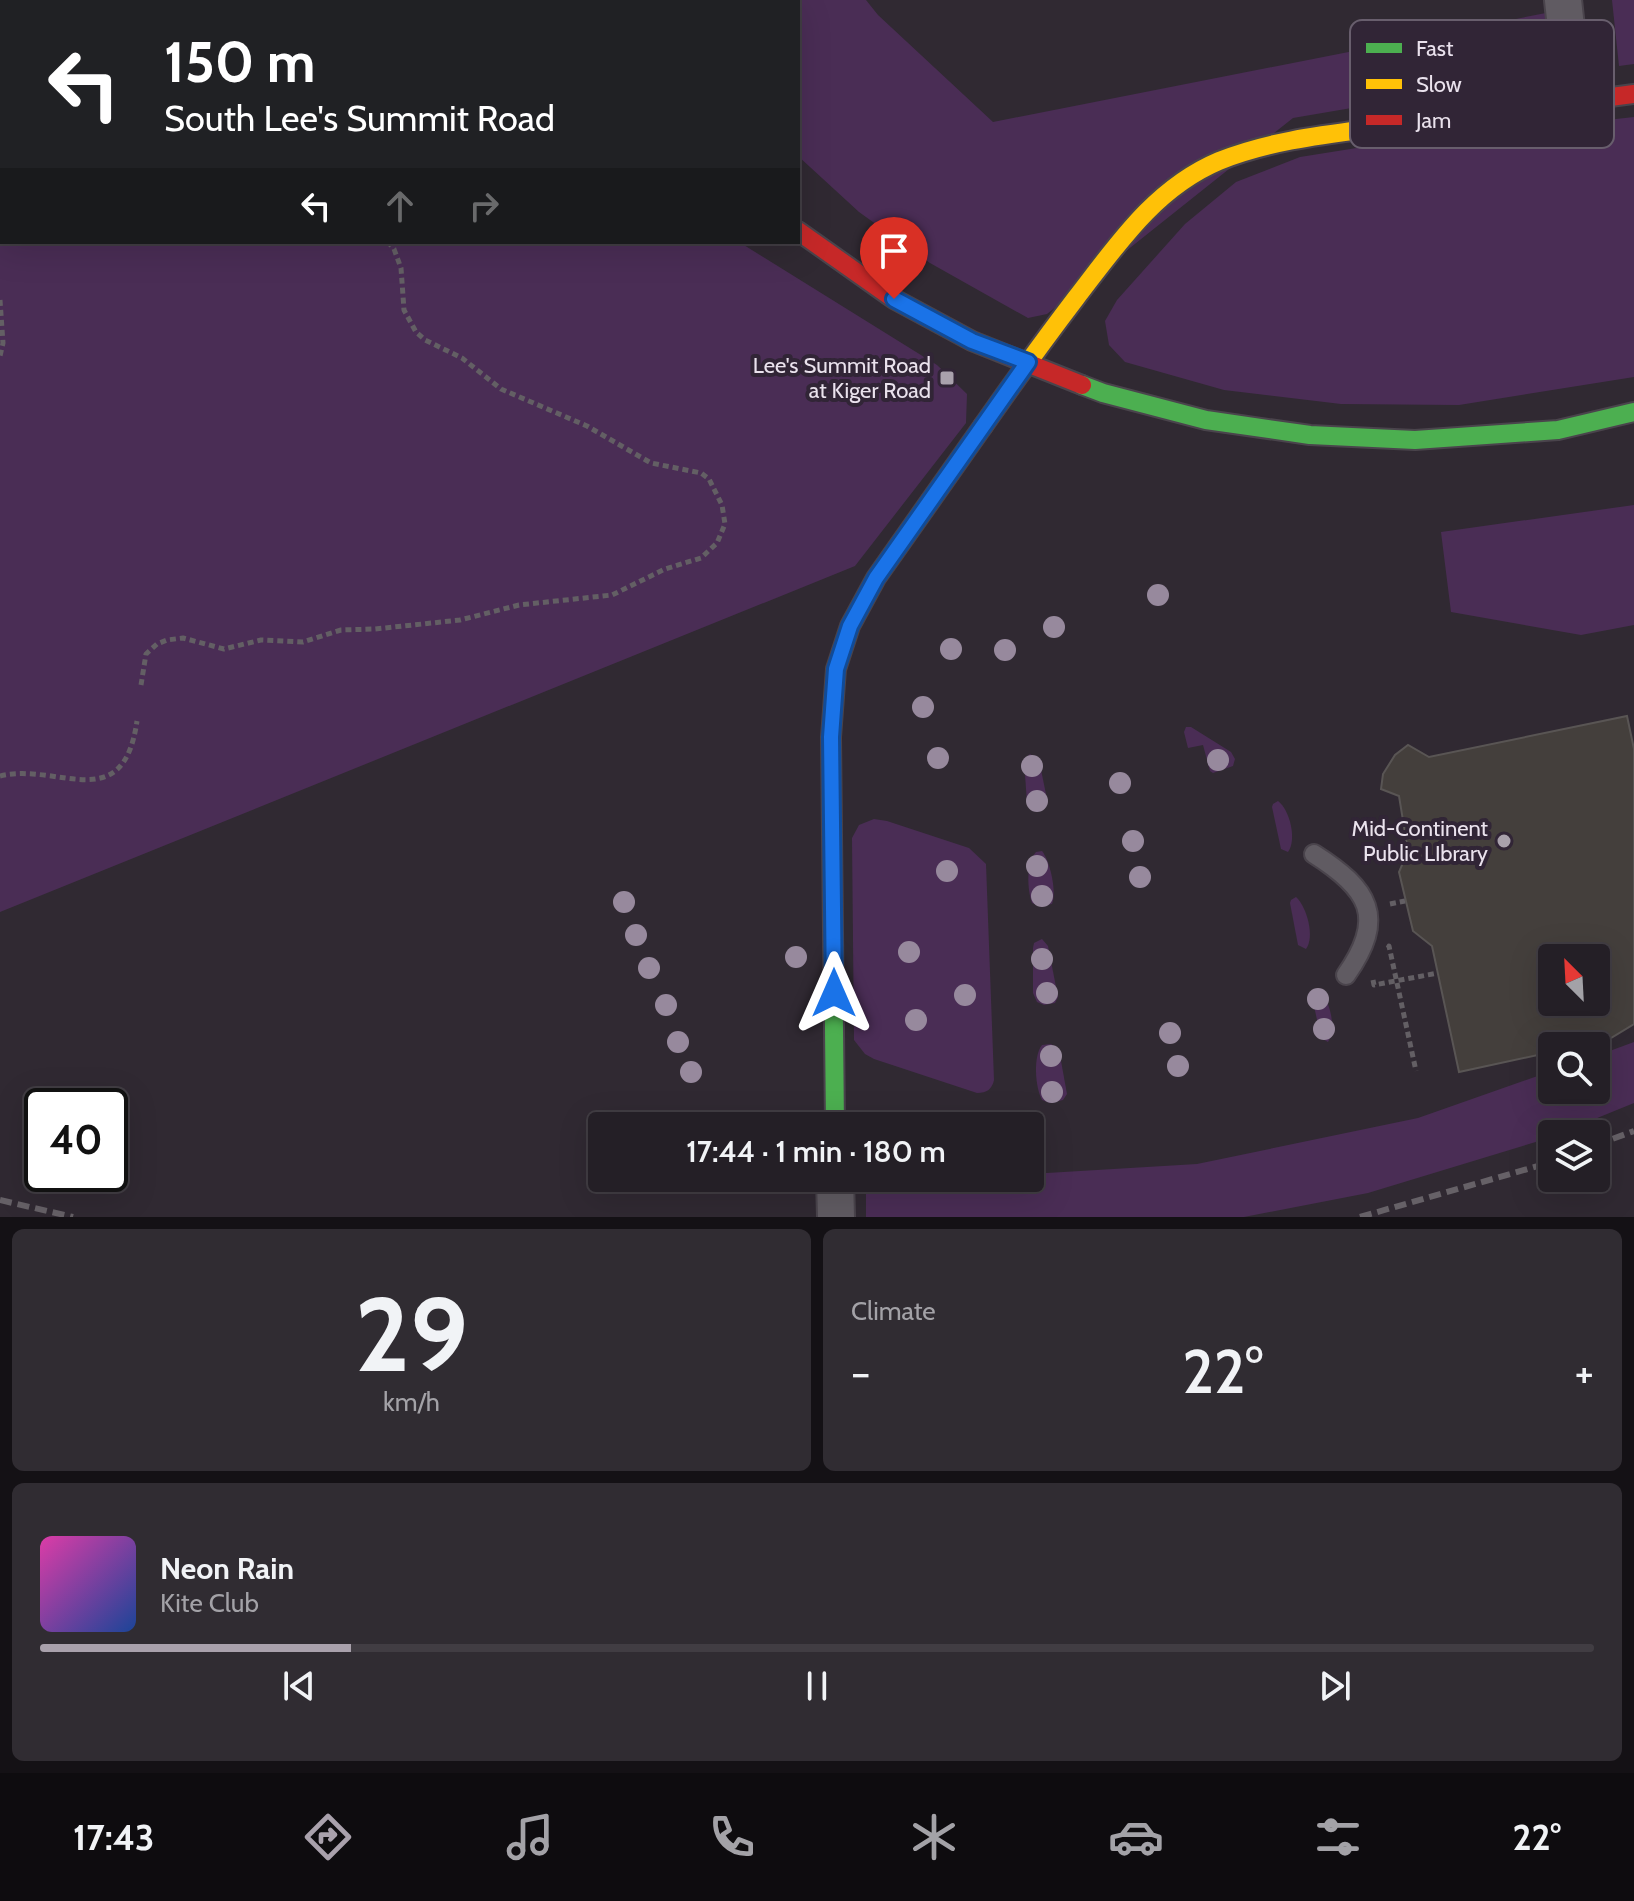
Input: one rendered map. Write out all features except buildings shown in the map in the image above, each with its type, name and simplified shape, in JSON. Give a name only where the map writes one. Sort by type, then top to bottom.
[{"type":"street","points":[[1563,0],[1565,20]]},
{"type":"street","points":[[1614,96],[1634,94]]},
{"type":"street","points":[[835,1112],[831,737],[836,669],[850,626],[876,578],[1028,362],[1137,219],[1169,191],[1217,162],[1284,140],[1350,131]]},
{"type":"street","points":[[800,232],[894,299],[972,341],[1103,393],[1206,420],[1310,435],[1415,440],[1558,430],[1634,412]]},
{"type":"street","points":[[835,1192],[836,1217]]},
{"type":"lane","points":[[1314,854],[1339,870],[1358,888],[1368,913],[1369,934],[1346,975]]},
{"type":"path","points":[[141,685],[146,654],[167,640],[183,638],[224,649],[261,640],[303,642],[341,630],[460,620],[519,605],[612,595],[665,569],[701,558],[717,543],[725,524],[722,505],[709,479],[701,473],[651,463],[587,426],[501,389],[462,358],[425,340],[416,332],[404,310],[401,268],[390,244]]},
{"type":"path","points":[[0,300],[3,343],[0,356]]},
{"type":"path","points":[[0,776],[87,780],[105,777],[114,773],[126,758],[134,742],[137,721]]},
{"type":"path","points":[[1389,904],[1405,901]]},
{"type":"path","points":[[1379,954],[1389,946],[1416,1071]]},
{"type":"path","points":[[1371,971],[1374,985],[1438,973]]},
{"type":"shaded area","points":[[800,0],[866,0],[878,15],[993,122],[1350,52],[1350,108],[1293,118],[1047,314],[1028,318],[930,263],[859,212],[800,158]]},
{"type":"shaded area","points":[[1612,0],[1634,0],[1634,64],[1619,66]]},
{"type":"shaded area","points":[[1551,12],[1552,20],[1510,20]]},
{"type":"shaded area","points":[[1634,117],[1634,377],[1459,405],[1341,404],[1224,390],[1125,362],[1109,345],[1105,321],[1117,300],[1185,224],[1236,182],[1300,157],[1357,148],[1614,148],[1614,119]]},
{"type":"shaded area","points":[[0,244],[742,244],[937,365],[967,394],[966,423],[855,566],[0,912]]},
{"type":"shaded area","points":[[1634,505],[1634,625],[1581,635],[1451,612],[1441,532]]},
{"type":"shaded area","points":[[1186,727],[1191,727],[1231,752],[1235,759],[1233,766],[1213,773],[1210,771],[1203,745],[1188,748],[1184,732]]},
{"type":"shaded area","points":[[1030,754],[1039,760],[1047,799],[1039,808],[1031,808],[1027,803],[1024,760]]},
{"type":"shaded area","points":[[1278,801],[1291,825],[1292,840],[1288,852],[1281,849],[1272,807]]},
{"type":"shaded area","points":[[874,819],[969,848],[986,864],[994,1080],[986,1091],[977,1093],[874,1059],[865,1054],[854,1040],[852,838],[859,825]]},
{"type":"shaded area","points":[[1042,851],[1050,869],[1054,892],[1052,904],[1040,906],[1032,903],[1028,876],[1033,857],[1036,852]]},
{"type":"shaded area","points":[[1296,897],[1308,922],[1310,937],[1306,949],[1298,945],[1290,903]]},
{"type":"shaded area","points":[[1042,939],[1048,946],[1058,997],[1055,1003],[1044,1005],[1037,1002],[1033,993],[1033,948],[1034,943]]},
{"type":"shaded area","points":[[1319,990],[1331,1015],[1332,1030],[1328,1042],[1321,1038],[1312,997]]},
{"type":"shaded area","points":[[1634,1042],[1634,1103],[1592,1120],[1538,1120],[1538,1141],[1368,1193],[1244,1217],[866,1217],[866,1192],[1044,1192],[1044,1173],[1197,1164],[1418,1118],[1538,1076],[1538,1104],[1610,1104],[1610,1051]]},
{"type":"shaded area","points":[[1051,1044],[1059,1050],[1067,1094],[1063,1100],[1050,1103],[1042,1100],[1036,1072],[1039,1050],[1042,1045]]},
{"type":"railway","points":[[1610,1140],[1634,1131]]},
{"type":"railway","points":[[1360,1217],[1538,1166]]},
{"type":"railway","points":[[0,1200],[73,1217]]},
{"type":"traffic: fast","points":[[1082,385],[1206,420],[1310,435],[1415,440],[1558,430],[1634,412]]},
{"type":"traffic: fast","points":[[835,1112],[831,737],[836,669],[850,626],[876,578],[983,426]]},
{"type":"traffic: slow","points":[[983,426],[1107,258],[1139,220],[1175,186],[1219,161],[1261,147],[1350,132]]},
{"type":"traffic: jam","points":[[1614,97],[1634,94]]},
{"type":"traffic: jam","points":[[800,232],[894,299],[972,341],[1082,385]]},
{"type":"place","name":"Lee's Summit Road at Kiger Road","points":[[947,378]]},
{"type":"place","name":"Mid-Continent Public LIbrary","points":[[1504,841]]},
{"type":"route","points":[[834,993],[831,737],[836,669],[850,626],[876,578],[1028,362],[972,341],[894,299]]}]
